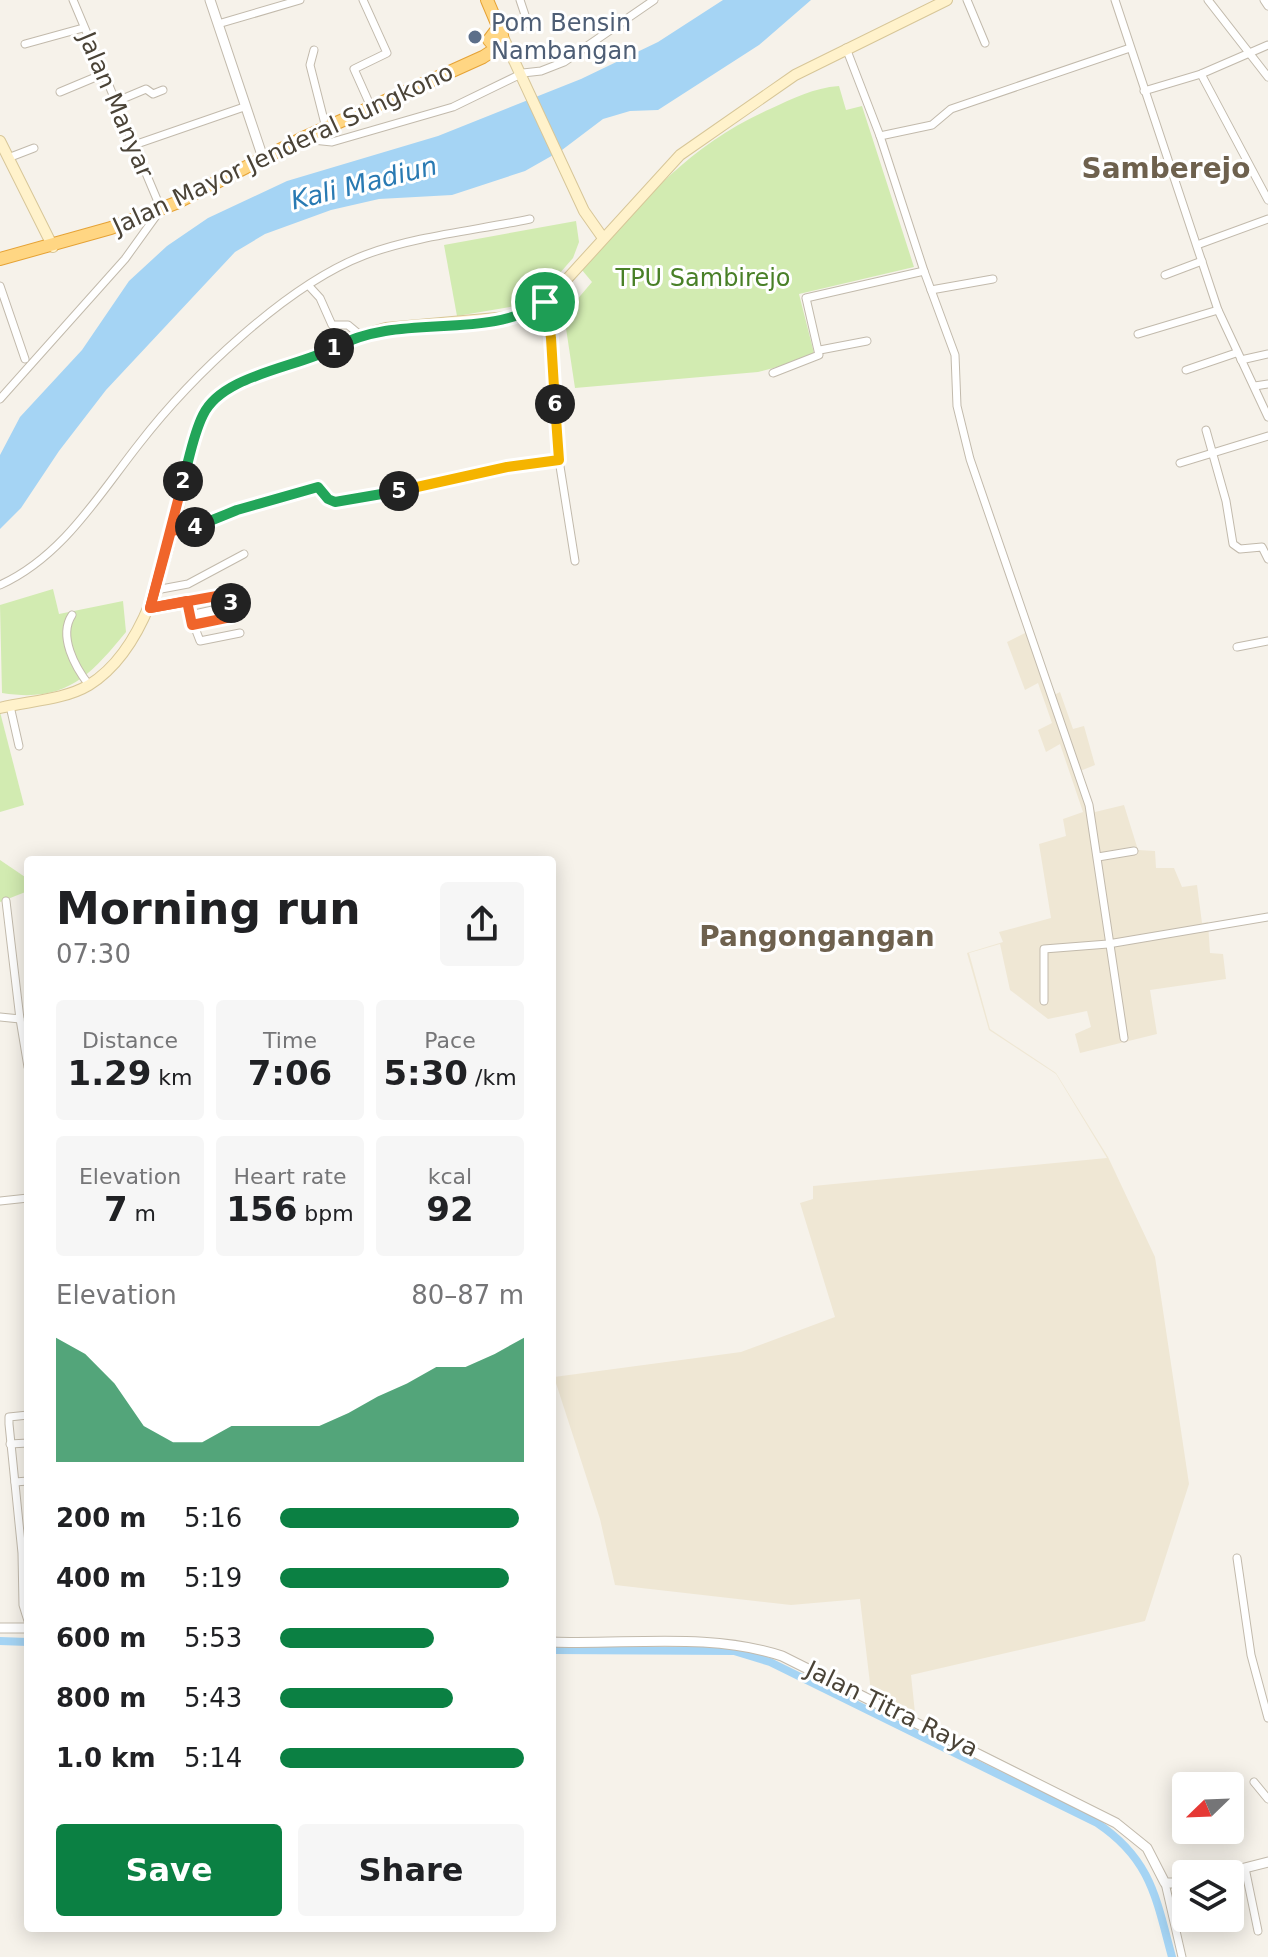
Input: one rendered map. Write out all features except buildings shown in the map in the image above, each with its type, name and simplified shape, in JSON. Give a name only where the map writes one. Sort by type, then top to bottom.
[{"type":"highway","points":[[484,0],[497,40]]},
{"type":"highway","name":"Jalan Mayor Jenderal Sungkono","points":[[0,259],[53,247],[161,209],[301,139],[473,62],[497,40]]},
{"type":"main road","points":[[5,707],[89,685],[126,647],[150,608],[199,425],[213,399],[233,385],[304,361],[360,335],[386,328],[509,318],[545,302],[680,155],[765,92],[846,48],[947,0]]},
{"type":"main road","points":[[497,40],[522,77],[584,211],[603,238]]},
{"type":"main road","points":[[3,150],[53,247]]},
{"type":"street","name":"Jalan Manyar","points":[[73,0],[161,209]]},
{"type":"street","points":[[210,0],[263,158]]},
{"type":"street","points":[[218,24],[298,0]]},
{"type":"street","points":[[363,0],[387,53],[354,69],[371,107]]},
{"type":"street","points":[[520,0],[528,24]]},
{"type":"street","points":[[301,139],[332,142],[453,107],[564,62],[654,0]]},
{"type":"street","points":[[967,0],[985,43]]},
{"type":"street","points":[[1115,0],[1218,310],[1268,417]]},
{"type":"street","points":[[1208,0],[1268,77]]},
{"type":"street","points":[[1264,0],[1268,6]]},
{"type":"street","points":[[25,44],[83,28]]},
{"type":"street","points":[[1144,91],[1201,74],[1268,45]]},
{"type":"street","points":[[846,48],[880,136],[955,355],[957,406],[966,448],[1089,805],[1124,1038]]},
{"type":"street","points":[[880,136],[932,125],[951,109],[1130,48]]},
{"type":"street","points":[[314,50],[310,65],[326,128]]},
{"type":"street","points":[[60,92],[103,74]]},
{"type":"street","points":[[1201,74],[1268,200]]},
{"type":"street","points":[[115,102],[147,89],[153,94],[163,90]]},
{"type":"street","points":[[134,145],[244,107]]},
{"type":"street","points":[[3,150],[34,148]]},
{"type":"street","points":[[0,399],[125,259],[161,209]]},
{"type":"street","points":[[0,585],[32,566],[65,539],[140,442],[242,335],[309,286],[341,266],[392,247],[530,219]]},
{"type":"street","points":[[1197,245],[1268,219]]},
{"type":"street","points":[[1165,275],[1202,261]]},
{"type":"street","points":[[820,350],[806,298],[924,271]]},
{"type":"street","points":[[931,290],[993,279]]},
{"type":"street","points":[[0,286],[25,359]]},
{"type":"street","points":[[309,286],[320,298],[332,325],[348,325],[360,335]]},
{"type":"street","points":[[545,302],[551,338],[559,460],[575,561]]},
{"type":"street","points":[[1138,334],[1218,310]]},
{"type":"street","points":[[773,373],[812,361],[820,350],[867,341]]},
{"type":"street","points":[[1186,370],[1239,357],[1268,354]]},
{"type":"street","points":[[1255,386],[1268,384]]},
{"type":"street","points":[[1206,430],[1234,546],[1240,549],[1262,547],[1268,559]]},
{"type":"street","points":[[1180,463],[1268,436]]},
{"type":"street","points":[[171,531],[192,528],[225,514],[318,487],[335,502],[559,460]]},
{"type":"street","points":[[156,590],[188,584],[244,554]]},
{"type":"street","points":[[150,608],[228,594],[231,617],[192,625]]},
{"type":"street","points":[[208,597],[212,621]]},
{"type":"street","points":[[187,601],[192,625],[200,641],[240,633]]},
{"type":"street","points":[[190,615],[231,606]]},
{"type":"street","points":[[72,615],[65,631],[72,658],[89,685]]},
{"type":"street","points":[[1237,647],[1268,641]]},
{"type":"street","points":[[5,707],[19,746]]},
{"type":"street","points":[[1098,857],[1134,851]]},
{"type":"street","points":[[0,1017],[23,1021],[6,901]]},
{"type":"street","points":[[1044,1001],[1042,951],[1108,944],[1268,917]]},
{"type":"street","points":[[0,1201],[24,1198]]},
{"type":"street","points":[[0,1418],[24,1415]]},
{"type":"street","points":[[9,1417],[24,1570]]},
{"type":"street","points":[[10,1444],[24,1443]]},
{"type":"street","points":[[15,1482],[24,1481]]},
{"type":"street","points":[[1237,1558],[1251,1655],[1268,1718]]},
{"type":"street","points":[[0,1628],[24,1628]]},
{"type":"street","name":"Jalan Titra Raya","points":[[556,1642],[725,1645],[782,1656],[1116,1823],[1144,1844],[1165,1883]]},
{"type":"street","points":[[1254,1782],[1268,1799]]},
{"type":"street","points":[[1258,1931],[1245,1868],[1268,1862]]},
{"type":"street","points":[[1172,1883],[1165,1883],[1182,1957]]},
{"type":"shaded area","points":[[1033,629],[1054,695],[1060,692],[1073,729],[1084,726],[1095,765],[1080,771],[1095,812],[1124,805],[1138,850],[1155,851],[1156,868],[1174,868],[1182,887],[1197,885],[1202,923],[1208,922],[1210,953],[1223,954],[1226,979],[1150,990],[1157,1034],[1080,1053],[1075,1034],[1091,1027],[1087,1011],[1048,1019],[1010,990],[1000,944],[969,953],[990,1029],[1056,1073],[1108,1157],[1155,1257],[1189,1484],[1145,1621],[911,1675],[915,1713],[871,1692],[860,1599],[791,1605],[615,1585],[600,1519],[556,1377],[741,1352],[835,1317],[800,1203],[813,1199],[813,1186],[1107,1158],[1056,1074],[989,1030],[967,953],[1003,942],[999,932],[1051,918],[1039,844],[1066,836],[1063,819],[1083,812],[1060,744],[1046,752],[1038,730],[1052,723],[1038,683],[1025,690],[1007,642]]},
{"type":"green space","name":"TPU Sambirejo","points":[[839,86],[846,110],[862,106],[914,267],[799,294],[815,357],[758,372],[575,388],[564,315],[592,282],[582,270],[667,178],[713,141],[796,97]]},
{"type":"green space","points":[[576,221],[579,242],[573,258],[539,297],[521,305],[457,316],[444,245]]},
{"type":"green space","points":[[53,589],[59,614],[123,601],[126,632],[100,662],[74,683],[43,694],[2,693],[0,605]]},
{"type":"green space","points":[[0,712],[24,805],[0,812]]},
{"type":"green space","points":[[0,860],[24,876],[24,893],[0,902]]},
{"type":"water","name":"Kali Madiun","points":[[723,0],[811,0],[759,45],[658,110],[630,111],[603,119],[562,150],[525,171],[452,195],[379,199],[331,210],[265,234],[235,252],[106,390],[59,451],[21,508],[0,529],[0,455],[20,417],[82,350],[129,281],[167,246],[208,218],[287,181],[438,136],[581,79],[658,42]]},
{"type":"waterway","points":[[0,1641],[24,1642]]},
{"type":"waterway","points":[[556,1650],[734,1651],[770,1662],[1097,1823],[1129,1851],[1149,1881],[1172,1957]]},
{"type":"place","name":"Pom Bensin Nambangan","points":[[475,37]]},
{"type":"district","name":"Samberejo","points":[[1166,168]]},
{"type":"district","name":"Pangongangan","points":[[817,936]]},
{"type":"route","points":[[545,302],[509,318],[386,328],[352,338],[314,357],[222,391],[213,399],[199,425],[150,608],[208,597],[228,594],[232,614],[227,619],[192,625],[187,601],[150,608],[171,531],[182,531],[225,514],[318,487],[335,502],[378,496],[507,467],[559,460],[551,338],[545,302]]}]
